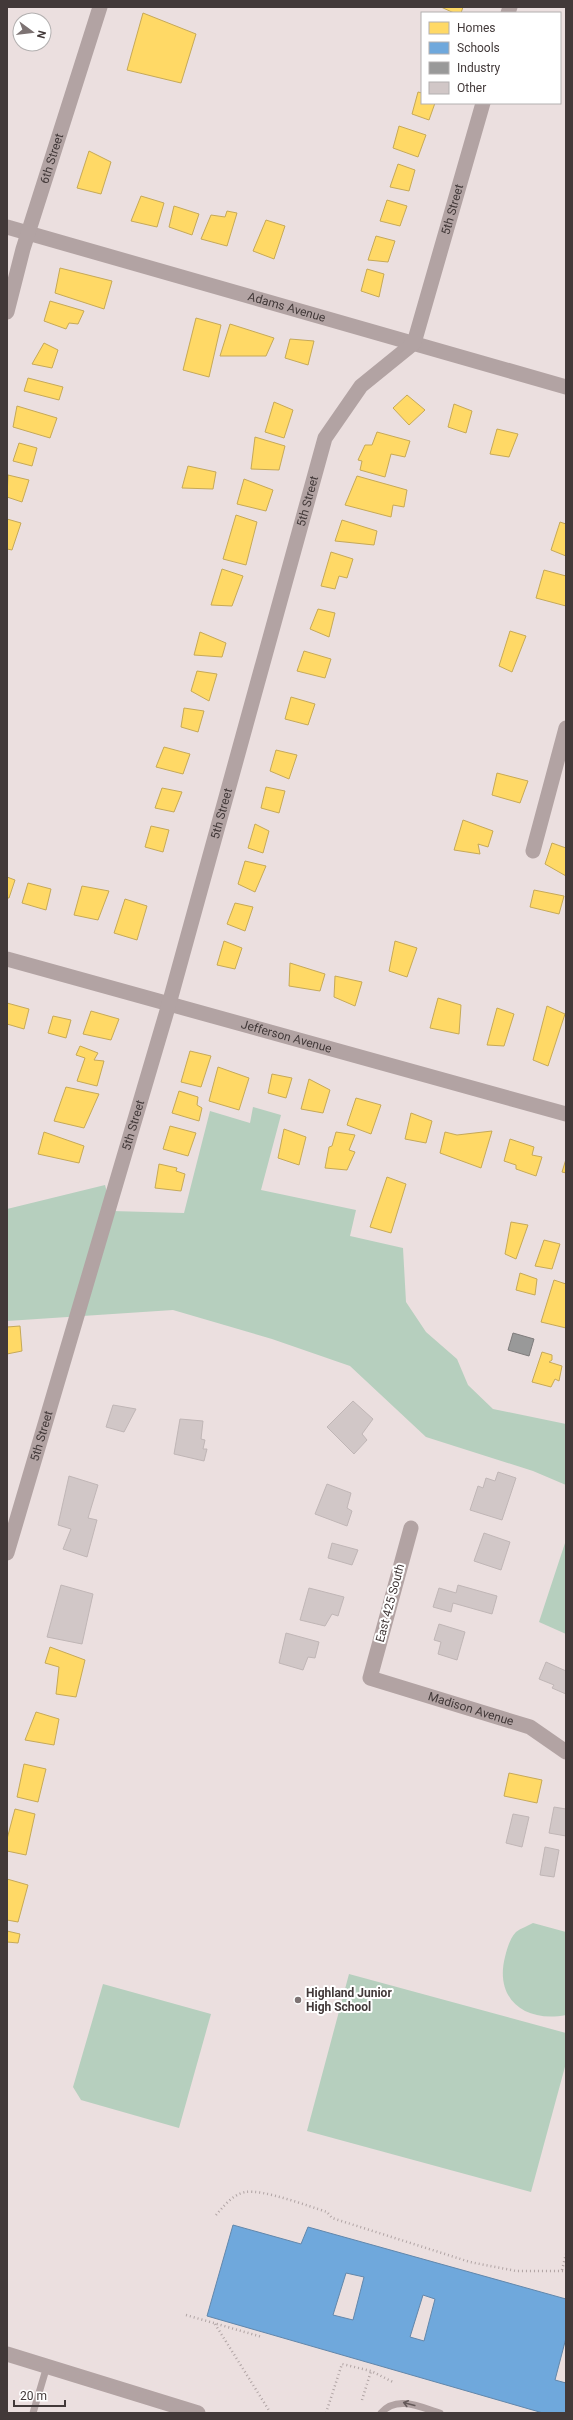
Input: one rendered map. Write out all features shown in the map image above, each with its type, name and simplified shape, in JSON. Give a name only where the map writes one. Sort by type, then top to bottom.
[{"type":"street","name":"6th Street","points":[[7,312],[29,232],[100,7]]},
{"type":"street","name":"5th Street","points":[[7,1553],[169,1004],[325,438],[361,386],[414,343],[483,104]]},
{"type":"street","name":"Adams Avenue","points":[[7,226],[566,387]]},
{"type":"street","points":[[533,851],[566,728]]},
{"type":"street","name":"Jefferson Avenue","points":[[7,959],[566,1114]]},
{"type":"street","name":"East 425 South","points":[[370,1678],[411,1528]]},
{"type":"street","name":"Madison Avenue","points":[[370,1678],[530,1727],[566,1752]]},
{"type":"street","points":[[7,2354],[198,2413]]},
{"type":"lane","points":[[33,2413],[47,2366]]},
{"type":"lane","points":[[381,2413],[388,2406],[403,2402],[440,2413]]},
{"type":"path","points":[[216,2215],[231,2199],[246,2192],[270,2195],[327,2212],[332,2218],[470,2262],[516,2271],[566,2271]]},
{"type":"path","points":[[562,2270],[566,2254]]},
{"type":"path","points":[[186,2315],[262,2337]]},
{"type":"path","points":[[216,2324],[270,2412]]},
{"type":"path","points":[[326,2413],[342,2364],[371,2372],[393,2382]]},
{"type":"path","points":[[362,2400],[371,2372]]},
{"type":"green space","points":[[253,1107],[281,1115],[261,1190],[356,1210],[350,1236],[403,1248],[406,1302],[426,1332],[457,1359],[468,1385],[493,1409],[566,1424],[566,1485],[533,1471],[426,1437],[350,1366],[272,1339],[173,1310],[7,1321],[7,1209],[105,1185],[112,1211],[184,1213],[210,1111],[250,1123]]},
{"type":"green space","points":[[566,1540],[566,1634],[539,1622]]},
{"type":"green space","points":[[533,1923],[566,1932],[566,2015],[551,2017],[526,2012],[516,2005],[509,1996],[504,1985],[503,1972],[505,1957],[510,1940],[520,1929]]},
{"type":"green space","points":[[349,1974],[566,2033],[566,2063],[531,2192],[307,2131]]},
{"type":"green space","points":[[103,1984],[211,2014],[179,2128],[81,2100],[73,2087]]},
{"type":"building: Homes","points":[[441,7],[463,7],[461,12],[452,12]]},
{"type":"building: Homes","points":[[143,13],[196,34],[181,83],[127,70]]},
{"type":"building: Homes","points":[[418,92],[421,93],[421,104],[435,104],[429,120],[412,114]]},
{"type":"building: Homes","points":[[399,126],[426,135],[418,157],[393,148]]},
{"type":"building: Homes","points":[[89,151],[111,162],[101,194],[77,188]]},
{"type":"building: Homes","points":[[398,164],[415,170],[409,191],[390,187]]},
{"type":"building: Homes","points":[[141,196],[164,203],[157,227],[131,221]]},
{"type":"building: Homes","points":[[387,200],[407,206],[400,226],[380,221]]},
{"type":"building: Homes","points":[[174,206],[199,214],[192,235],[169,227]]},
{"type":"building: Homes","points":[[227,211],[237,213],[227,246],[201,239],[211,215],[225,217]]},
{"type":"building: Homes","points":[[266,220],[285,226],[274,259],[253,251]]},
{"type":"building: Homes","points":[[376,236],[395,241],[388,262],[368,260]]},
{"type":"building: Homes","points":[[60,268],[112,281],[104,309],[55,293]]},
{"type":"building: Homes","points":[[367,269],[384,274],[379,297],[361,291]]},
{"type":"building: Homes","points":[[50,301],[84,311],[78,324],[69,323],[66,329],[44,321]]},
{"type":"building: Homes","points":[[196,318],[221,325],[209,377],[183,370]]},
{"type":"building: Homes","points":[[230,324],[274,338],[266,356],[220,356]]},
{"type":"building: Homes","points":[[290,339],[314,341],[308,365],[285,358]]},
{"type":"building: Homes","points":[[44,343],[58,350],[52,368],[32,364]]},
{"type":"building: Homes","points":[[28,378],[63,387],[59,400],[24,391]]},
{"type":"building: Homes","points":[[407,395],[425,410],[409,425],[393,408]]},
{"type":"building: Homes","points":[[274,402],[293,410],[284,438],[265,432]]},
{"type":"building: Homes","points":[[454,404],[472,411],[466,433],[448,427]]},
{"type":"building: Homes","points":[[17,406],[57,418],[50,438],[13,427]]},
{"type":"building: Homes","points":[[497,429],[518,434],[509,457],[490,454]]},
{"type":"building: Homes","points":[[377,432],[410,441],[405,457],[391,454],[385,477],[360,470],[362,461],[358,460],[365,445],[372,445]]},
{"type":"building: Homes","points":[[255,437],[285,446],[279,470],[251,469]]},
{"type":"building: Homes","points":[[19,443],[37,448],[32,466],[13,461]]},
{"type":"building: Homes","points":[[188,466],[216,472],[213,489],[182,488]]},
{"type":"building: Homes","points":[[8,475],[29,480],[22,502],[7,497]]},
{"type":"building: Homes","points":[[357,476],[407,490],[404,507],[393,505],[391,517],[345,505]]},
{"type":"building: Homes","points":[[244,479],[273,490],[266,511],[237,504]]},
{"type":"building: Homes","points":[[236,515],[257,522],[246,565],[223,559]]},
{"type":"building: Homes","points":[[7,519],[21,523],[12,550],[7,549]]},
{"type":"building: Homes","points":[[342,520],[377,531],[374,545],[335,541]]},
{"type":"building: Homes","points":[[560,522],[566,524],[566,556],[551,550]]},
{"type":"building: Homes","points":[[331,552],[353,559],[347,578],[339,576],[335,589],[321,586]]},
{"type":"building: Homes","points":[[222,569],[243,576],[232,606],[211,605]]},
{"type":"building: Homes","points":[[544,570],[566,576],[566,606],[536,598]]},
{"type":"building: Homes","points":[[318,609],[335,613],[329,637],[310,629]]},
{"type":"building: Homes","points":[[510,631],[526,636],[512,672],[499,666]]},
{"type":"building: Homes","points":[[200,632],[226,643],[222,657],[194,655]]},
{"type":"building: Homes","points":[[304,651],[331,659],[325,678],[297,671]]},
{"type":"building: Homes","points":[[197,671],[217,674],[209,701],[191,691]]},
{"type":"building: Homes","points":[[291,697],[315,704],[308,725],[285,719]]},
{"type":"building: Homes","points":[[184,708],[204,711],[198,732],[181,727]]},
{"type":"building: Homes","points":[[164,747],[190,754],[183,774],[156,767]]},
{"type":"building: Homes","points":[[276,750],[297,755],[289,779],[270,771]]},
{"type":"building: Homes","points":[[497,773],[528,781],[520,803],[492,795]]},
{"type":"building: Homes","points":[[266,787],[285,791],[279,813],[261,808]]},
{"type":"building: Homes","points":[[162,788],[182,792],[174,812],[155,808]]},
{"type":"building: Homes","points":[[463,820],[493,831],[488,847],[478,844],[480,854],[454,850]]},
{"type":"building: Homes","points":[[255,824],[269,831],[263,853],[248,848]]},
{"type":"building: Homes","points":[[151,826],[169,830],[163,852],[145,847]]},
{"type":"building: Homes","points":[[552,843],[566,848],[566,876],[545,864]]},
{"type":"building: Homes","points":[[245,861],[266,866],[255,892],[238,884]]},
{"type":"building: Homes","points":[[7,877],[15,880],[9,898],[7,898]]},
{"type":"building: Homes","points":[[28,883],[51,889],[46,910],[22,903]]},
{"type":"building: Homes","points":[[82,886],[109,891],[98,920],[74,915]]},
{"type":"building: Homes","points":[[534,890],[564,896],[559,914],[530,907]]},
{"type":"building: Homes","points":[[125,899],[147,906],[137,940],[114,933]]},
{"type":"building: Homes","points":[[235,903],[253,907],[245,931],[227,924]]},
{"type":"building: Homes","points":[[224,941],[242,948],[235,969],[217,965]]},
{"type":"building: Homes","points":[[395,941],[417,948],[407,977],[389,971]]},
{"type":"building: Homes","points":[[290,963],[325,974],[320,991],[289,986]]},
{"type":"building: Homes","points":[[335,976],[362,982],[355,1006],[334,997]]},
{"type":"building: Homes","points":[[438,998],[461,1005],[459,1034],[430,1028]]},
{"type":"building: Homes","points":[[7,1003],[29,1009],[24,1029],[7,1024]]},
{"type":"building: Homes","points":[[547,1006],[565,1014],[548,1066],[533,1060]]},
{"type":"building: Homes","points":[[497,1008],[514,1014],[504,1046],[487,1045]]},
{"type":"building: Homes","points":[[91,1011],[119,1019],[111,1040],[83,1034]]},
{"type":"building: Homes","points":[[53,1016],[71,1020],[66,1038],[48,1033]]},
{"type":"building: Homes","points":[[80,1046],[98,1053],[94,1060],[104,1061],[97,1086],[77,1081],[85,1058],[76,1055]]},
{"type":"building: Homes","points":[[190,1051],[211,1056],[201,1087],[181,1082]]},
{"type":"building: Homes","points":[[218,1067],[249,1078],[239,1110],[209,1101]]},
{"type":"building: Homes","points":[[272,1074],[292,1078],[286,1098],[268,1093]]},
{"type":"building: Homes","points":[[309,1079],[330,1090],[323,1113],[301,1109]]},
{"type":"building: Homes","points":[[66,1087],[99,1094],[84,1128],[54,1121]]},
{"type":"building: Homes","points":[[179,1091],[198,1097],[197,1105],[202,1108],[199,1121],[172,1113]]},
{"type":"building: Homes","points":[[356,1098],[381,1105],[371,1134],[347,1125]]},
{"type":"building: Homes","points":[[411,1113],[432,1121],[426,1143],[405,1139]]},
{"type":"building: Homes","points":[[170,1126],[196,1133],[188,1156],[163,1149]]},
{"type":"building: Homes","points":[[284,1129],[306,1137],[299,1165],[278,1158]]},
{"type":"building: Homes","points":[[492,1131],[481,1168],[440,1153],[445,1132],[457,1135]]},
{"type":"building: Homes","points":[[44,1132],[84,1146],[79,1163],[38,1154]]},
{"type":"building: Homes","points":[[336,1132],[355,1135],[349,1150],[355,1152],[347,1170],[325,1168],[329,1147],[332,1146]]},
{"type":"building: Homes","points":[[510,1139],[534,1147],[532,1155],[542,1157],[536,1176],[516,1169],[516,1165],[504,1161]]},
{"type":"building: Homes","points":[[566,1159],[566,1173],[562,1172]]},
{"type":"building: Homes","points":[[159,1164],[177,1168],[176,1171],[185,1174],[181,1191],[155,1188]]},
{"type":"building: Homes","points":[[387,1177],[406,1184],[391,1233],[370,1227]]},
{"type":"building: Homes","points":[[511,1222],[528,1225],[516,1259],[505,1254]]},
{"type":"building: Homes","points":[[544,1240],[560,1244],[552,1269],[535,1266]]},
{"type":"building: Homes","points":[[520,1273],[537,1279],[535,1295],[516,1290]]},
{"type":"building: Homes","points":[[554,1280],[566,1284],[566,1328],[541,1322]]},
{"type":"building: Homes","points":[[20,1326],[22,1351],[7,1354],[7,1327]]},
{"type":"building: Homes","points":[[542,1352],[552,1355],[552,1360],[549,1362],[562,1366],[559,1381],[555,1379],[551,1387],[532,1382]]},
{"type":"building: Homes","points":[[50,1647],[85,1660],[76,1697],[56,1694],[59,1667],[45,1663]]},
{"type":"building: Homes","points":[[36,1712],[59,1719],[54,1745],[25,1740]]},
{"type":"building: Homes","points":[[24,1764],[46,1769],[38,1802],[17,1797]]},
{"type":"building: Homes","points":[[509,1773],[542,1780],[537,1803],[504,1796]]},
{"type":"building: Homes","points":[[15,1809],[35,1814],[26,1855],[7,1851],[7,1839]]},
{"type":"building: Homes","points":[[7,1879],[28,1885],[18,1922],[7,1920]]},
{"type":"building: Homes","points":[[7,1931],[20,1934],[18,1943],[7,1942]]},
{"type":"building: Schools","points":[[233,2225],[301,2244],[308,2227],[566,2299],[566,2338],[555,2380],[566,2383],[566,2413],[543,2413],[207,2316]],"holes":[[[346,2273],[364,2277],[353,2320],[333,2315]],[[423,2295],[435,2299],[424,2341],[410,2337]]]},
{"type":"building: Industry","points":[[513,1333],[534,1339],[529,1356],[508,1350]]},
{"type":"building: Other","points":[[353,1401],[373,1419],[362,1434],[367,1440],[354,1454],[327,1427]]},
{"type":"building: Other","points":[[113,1405],[136,1409],[124,1432],[106,1427]]},
{"type":"building: Other","points":[[180,1419],[203,1421],[201,1439],[205,1440],[203,1449],[207,1449],[204,1461],[174,1454]]},
{"type":"building: Other","points":[[498,1472],[516,1478],[502,1520],[470,1510],[478,1486],[483,1488],[486,1478],[495,1481]]},
{"type":"building: Other","points":[[69,1476],[98,1485],[88,1518],[97,1520],[87,1557],[63,1549],[71,1529],[58,1525]]},
{"type":"building: Other","points":[[327,1484],[351,1493],[347,1508],[352,1511],[347,1526],[315,1514]]},
{"type":"building: Other","points":[[484,1533],[510,1542],[501,1570],[474,1561]]},
{"type":"building: Other","points":[[332,1543],[358,1550],[352,1565],[328,1558]]},
{"type":"building: Other","points":[[61,1585],[93,1594],[82,1644],[47,1637]]},
{"type":"building: Other","points":[[458,1585],[497,1596],[492,1614],[453,1603],[451,1612],[433,1607],[439,1588],[456,1593]]},
{"type":"building: Other","points":[[309,1588],[344,1597],[338,1616],[332,1614],[325,1626],[300,1620]]},
{"type":"building: Other","points":[[439,1624],[465,1632],[457,1660],[438,1654],[441,1642],[434,1640]]},
{"type":"building: Other","points":[[286,1633],[319,1642],[315,1658],[308,1657],[303,1670],[279,1663]]},
{"type":"building: Other","points":[[546,1662],[566,1671],[566,1694],[552,1688],[554,1685],[539,1679]]},
{"type":"building: Other","points":[[554,1807],[566,1809],[566,1836],[549,1833]]},
{"type":"building: Other","points":[[513,1814],[529,1817],[522,1847],[506,1843]]},
{"type":"building: Other","points":[[545,1847],[559,1850],[554,1877],[540,1875]]},
{"type":"place","name":"Highland Junior High School","points":[[298,2000]]}]
